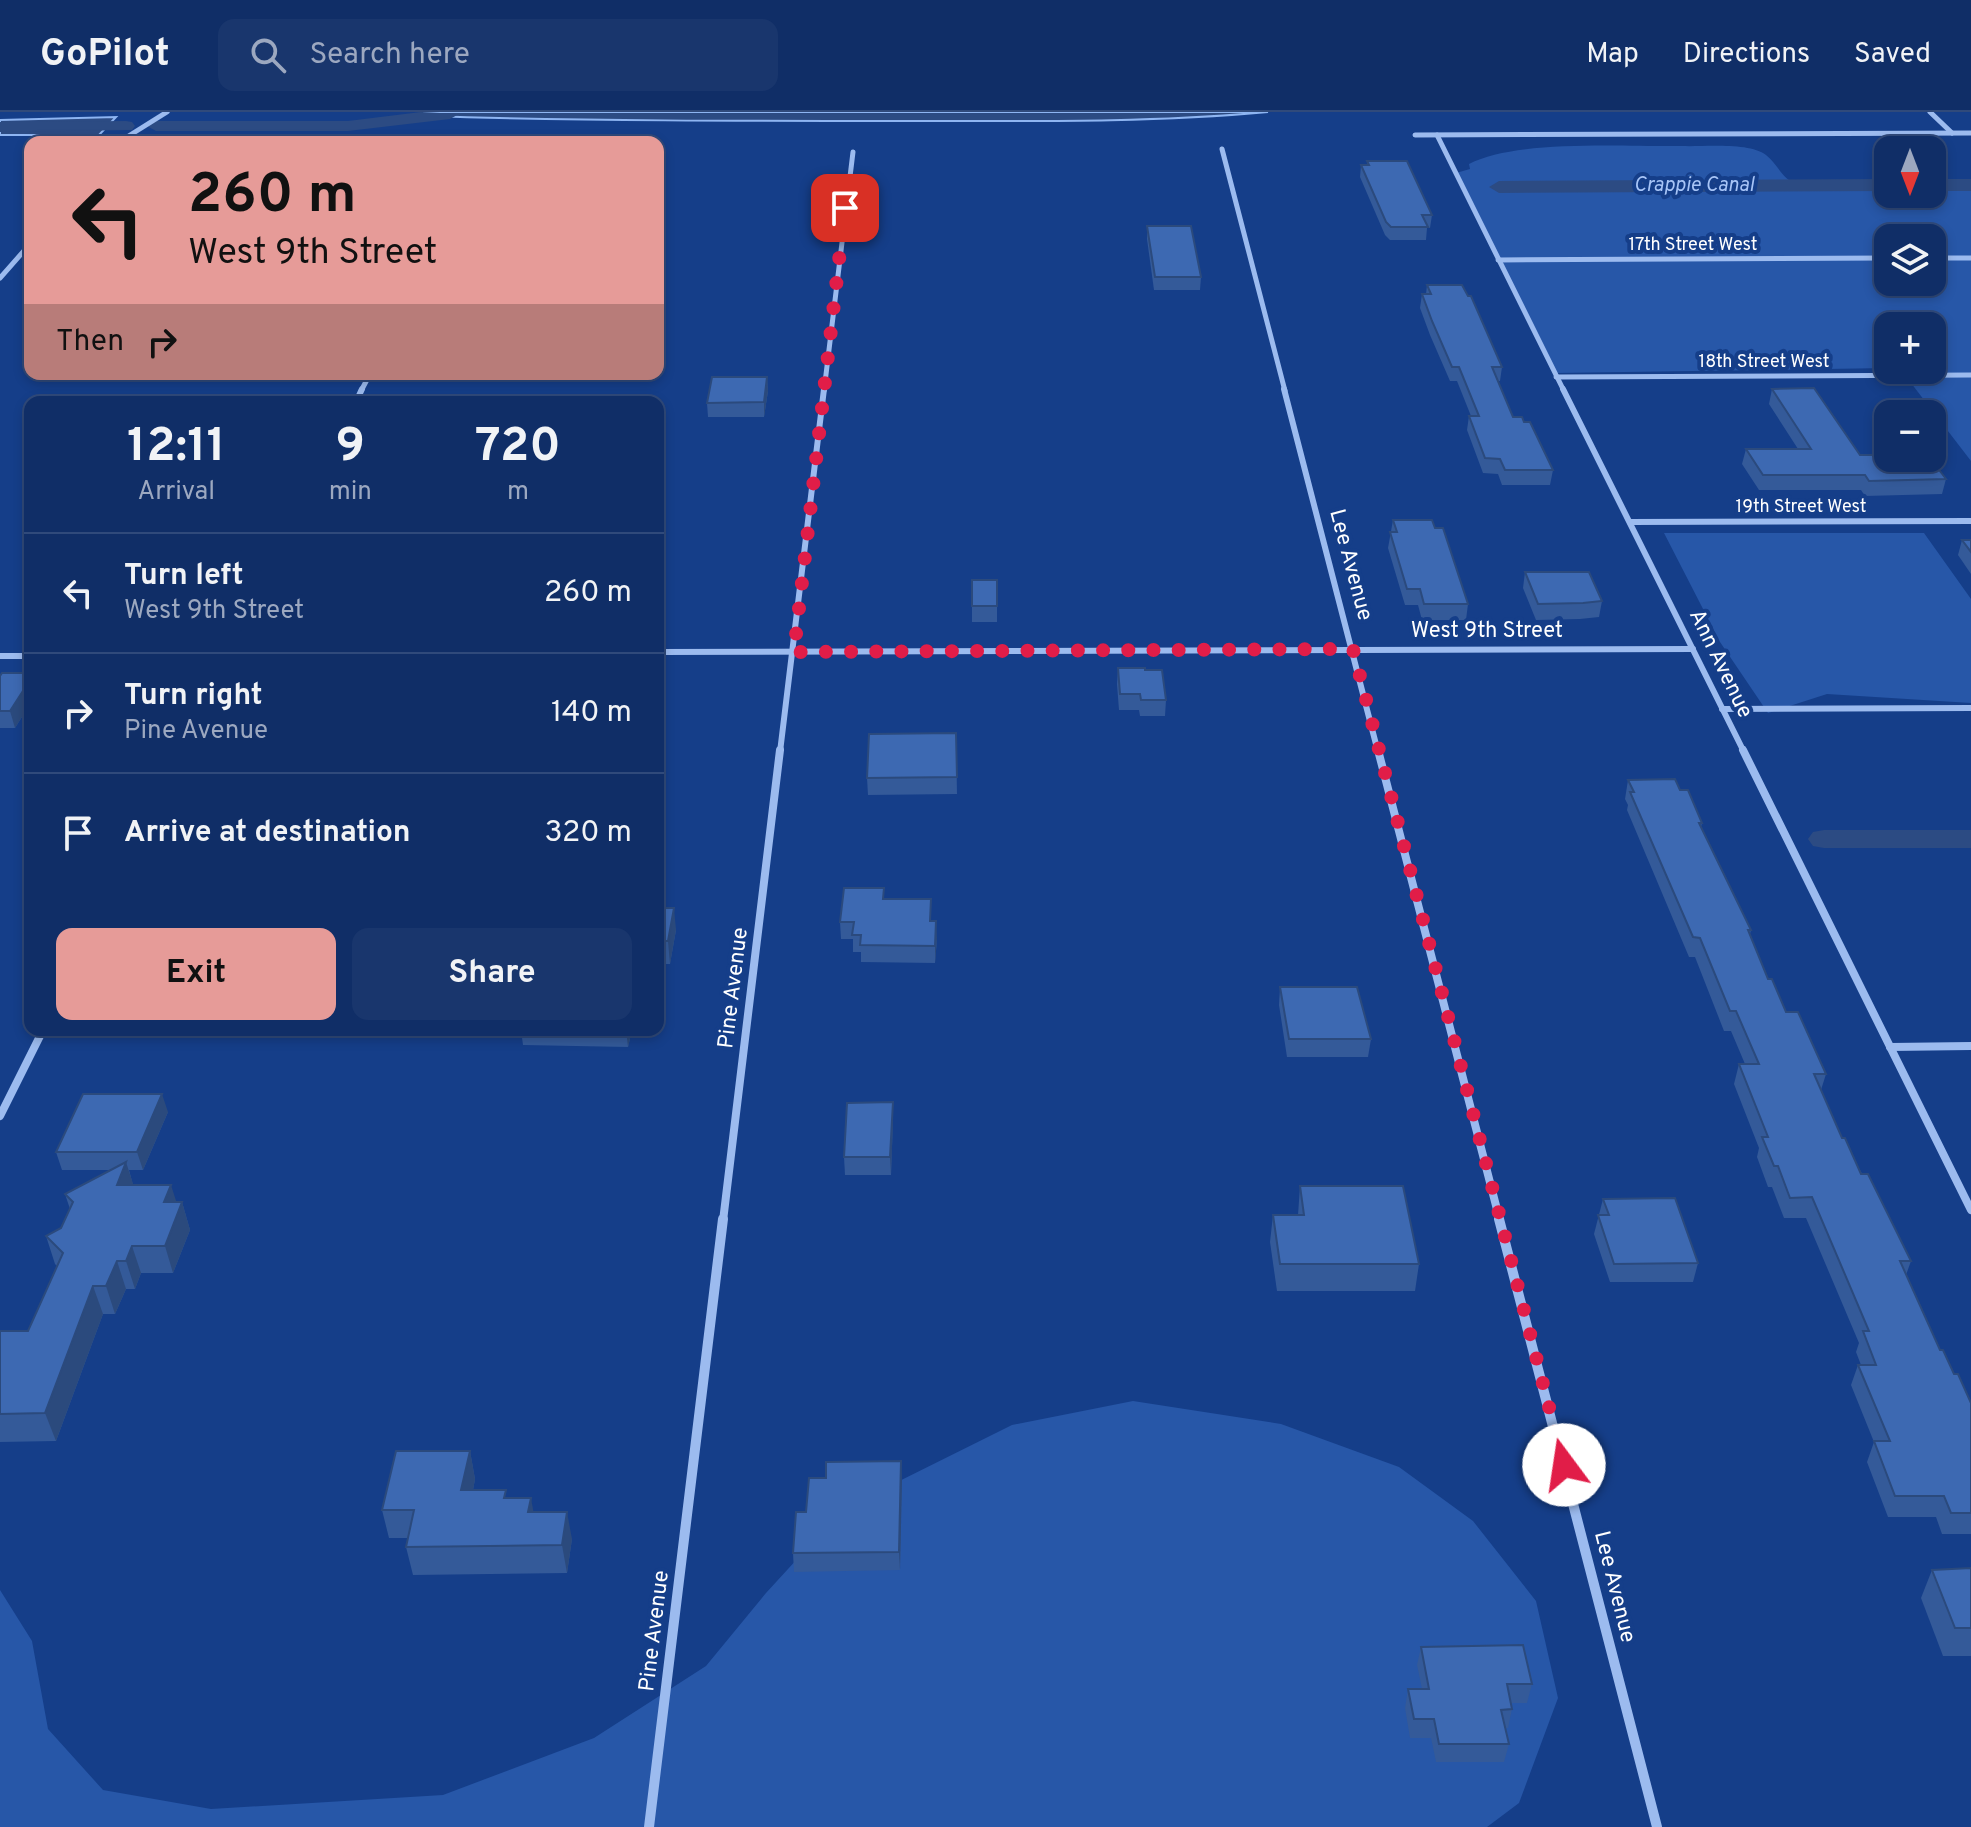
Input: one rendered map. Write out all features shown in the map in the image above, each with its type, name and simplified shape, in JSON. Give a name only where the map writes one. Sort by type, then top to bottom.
[{"type":"street","points":[[126,136],[167,112]]},
{"type":"street","points":[[1930,112],[1952,133]]},
{"type":"street","points":[[1415,135],[1971,133]]},
{"type":"street","name":"Ann Avenue","points":[[1437,135],[1971,1210]]},
{"type":"street","name":"Lee Avenue","points":[[1222,149],[1657,1827]]},
{"type":"street","name":"Pine Avenue","points":[[649,1827],[853,152]]},
{"type":"street","points":[[0,278],[24,251]]},
{"type":"street","name":"17th Street West","points":[[1498,260],[1874,258]]},
{"type":"street","points":[[1946,258],[1971,258]]},
{"type":"street","name":"18th Street West","points":[[1556,377],[1971,375]]},
{"type":"street","name":"19th Street West","points":[[1630,522],[1971,521]]},
{"type":"street","name":"West 9th Street","points":[[664,652],[1693,649]]},
{"type":"street","points":[[0,656],[24,656]]},
{"type":"street","points":[[1722,709],[1971,708]]},
{"type":"street","points":[[0,1116],[40,1036]]},
{"type":"street","points":[[1890,1047],[1971,1046]]},
{"type":"shaded area","points":[[424,112],[1268,112],[1132,120],[725,121],[426,116]]},
{"type":"shaded area","points":[[116,117],[99,135],[0,135],[0,120]]},
{"type":"shaded area","points":[[1572,146],[1749,148],[1766,155],[1785,176],[1799,184],[1874,185],[1874,208],[1946,208],[1946,185],[1971,186],[1971,461],[1946,428],[1946,400],[1924,400],[1912,384],[1946,384],[1946,312],[1874,312],[1874,368],[1556,373],[1456,173],[1470,169],[1469,164],[1490,156]]},
{"type":"shaded area","points":[[1664,533],[1924,533],[1971,599],[1971,703],[1827,694],[1768,713],[1720,642]]},
{"type":"shaded area","points":[[1133,1401],[1281,1424],[1399,1467],[1473,1521],[1536,1601],[1558,1698],[1519,1803],[1487,1827],[0,1827],[0,1590],[32,1641],[48,1729],[103,1790],[211,1809],[443,1795],[594,1738],[706,1666],[766,1593],[843,1509],[1012,1425]]},
{"type":"building","points":[[1367,161],[1407,161],[1432,215],[1422,215],[1428,227],[1391,227],[1386,222],[1361,165],[1369,165]]},
{"type":"building","points":[[1147,226],[1191,226],[1201,277],[1155,277]]},
{"type":"building","points":[[1427,285],[1462,285],[1471,296],[1502,367],[1492,367],[1513,417],[1522,417],[1524,422],[1530,422],[1553,470],[1505,470],[1500,459],[1485,458],[1469,416],[1479,416],[1459,367],[1452,367],[1432,321],[1422,294],[1431,294]]},
{"type":"building","points":[[712,377],[767,377],[764,402],[707,403]]},
{"type":"building","points":[[1814,388],[1860,455],[1874,455],[1874,472],[1941,472],[1946,479],[1869,481],[1865,475],[1763,475],[1746,449],[1811,449],[1772,389]]},
{"type":"building","points":[[1393,520],[1432,520],[1435,528],[1443,528],[1468,604],[1424,604],[1420,589],[1407,589],[1390,532],[1397,532]]},
{"type":"building","points":[[1962,540],[1971,540],[1971,552]]},
{"type":"building","points":[[1525,572],[1589,572],[1602,601],[1538,604]]},
{"type":"building","points":[[972,580],[997,580],[997,606],[972,606]]},
{"type":"building","points":[[1118,668],[1162,670],[1166,700],[1141,700],[1140,694],[1120,694]]},
{"type":"building","points":[[2,673],[24,673],[24,689],[10,711],[0,711]]},
{"type":"building","points":[[956,733],[957,777],[867,778],[869,734]]},
{"type":"building","points":[[1675,779],[1680,790],[1688,790],[1702,823],[1699,823],[1751,930],[1748,930],[1768,979],[1772,979],[1786,1012],[1798,1012],[1826,1074],[1814,1074],[1842,1138],[1845,1138],[1861,1174],[1868,1174],[1911,1261],[1900,1261],[1940,1350],[1943,1350],[1954,1374],[1958,1374],[1971,1403],[1971,1513],[1951,1513],[1944,1496],[1895,1496],[1874,1441],[1890,1441],[1858,1365],[1876,1365],[1863,1331],[1869,1331],[1812,1197],[1790,1198],[1778,1166],[1774,1166],[1762,1137],[1768,1137],[1739,1064],[1759,1064],[1736,1011],[1730,1011],[1700,938],[1693,937],[1630,792],[1634,792],[1628,780]]},
{"type":"building","points":[[844,888],[884,888],[883,899],[931,899],[930,921],[936,921],[935,946],[860,945],[861,935],[852,935],[854,922],[840,922]]},
{"type":"building","points":[[664,908],[674,908],[668,941],[664,941]]},
{"type":"building","points":[[1280,987],[1357,987],[1371,1039],[1289,1039]]},
{"type":"building","points":[[83,1094],[162,1094],[137,1152],[56,1152]]},
{"type":"building","points":[[893,1102],[890,1157],[844,1157],[847,1103]]},
{"type":"building","points":[[126,1162],[117,1185],[171,1185],[164,1202],[182,1202],[165,1246],[132,1246],[126,1261],[117,1261],[106,1286],[93,1286],[45,1413],[0,1414],[0,1331],[28,1331],[63,1253],[46,1236],[61,1228],[73,1202],[65,1194]]},
{"type":"building","points":[[1300,1186],[1403,1186],[1419,1264],[1280,1264],[1273,1215],[1304,1215]]},
{"type":"building","points":[[1675,1198],[1698,1263],[1614,1264],[1598,1215],[1609,1215],[1603,1199]]},
{"type":"building","points":[[396,1451],[470,1451],[461,1490],[506,1490],[504,1498],[531,1498],[528,1512],[567,1512],[562,1545],[406,1547],[414,1510],[382,1510]]},
{"type":"building","points":[[901,1461],[899,1552],[793,1553],[796,1512],[806,1512],[809,1478],[826,1478],[826,1462]]},
{"type":"building","points":[[1971,1568],[1971,1628],[1955,1628],[1932,1570]]},
{"type":"building","points":[[1523,1645],[1532,1684],[1507,1684],[1512,1709],[1501,1710],[1509,1744],[1439,1744],[1434,1719],[1414,1719],[1408,1689],[1429,1689],[1421,1647]]},
{"type":"waterway","points":[[156,126],[348,126],[450,114]]},
{"type":"waterway","points":[[0,127],[126,126]]},
{"type":"waterway","name":"Crappie Canal","points":[[1499,187],[1874,185]]},
{"type":"waterway","name":"Crappie Canal","points":[[1946,185],[1971,185]]},
{"type":"waterway","points":[[1824,839],[1971,839]]},
{"type":"route","points":[[845,208],[794,652],[1353,649],[1564,1465]]}]
